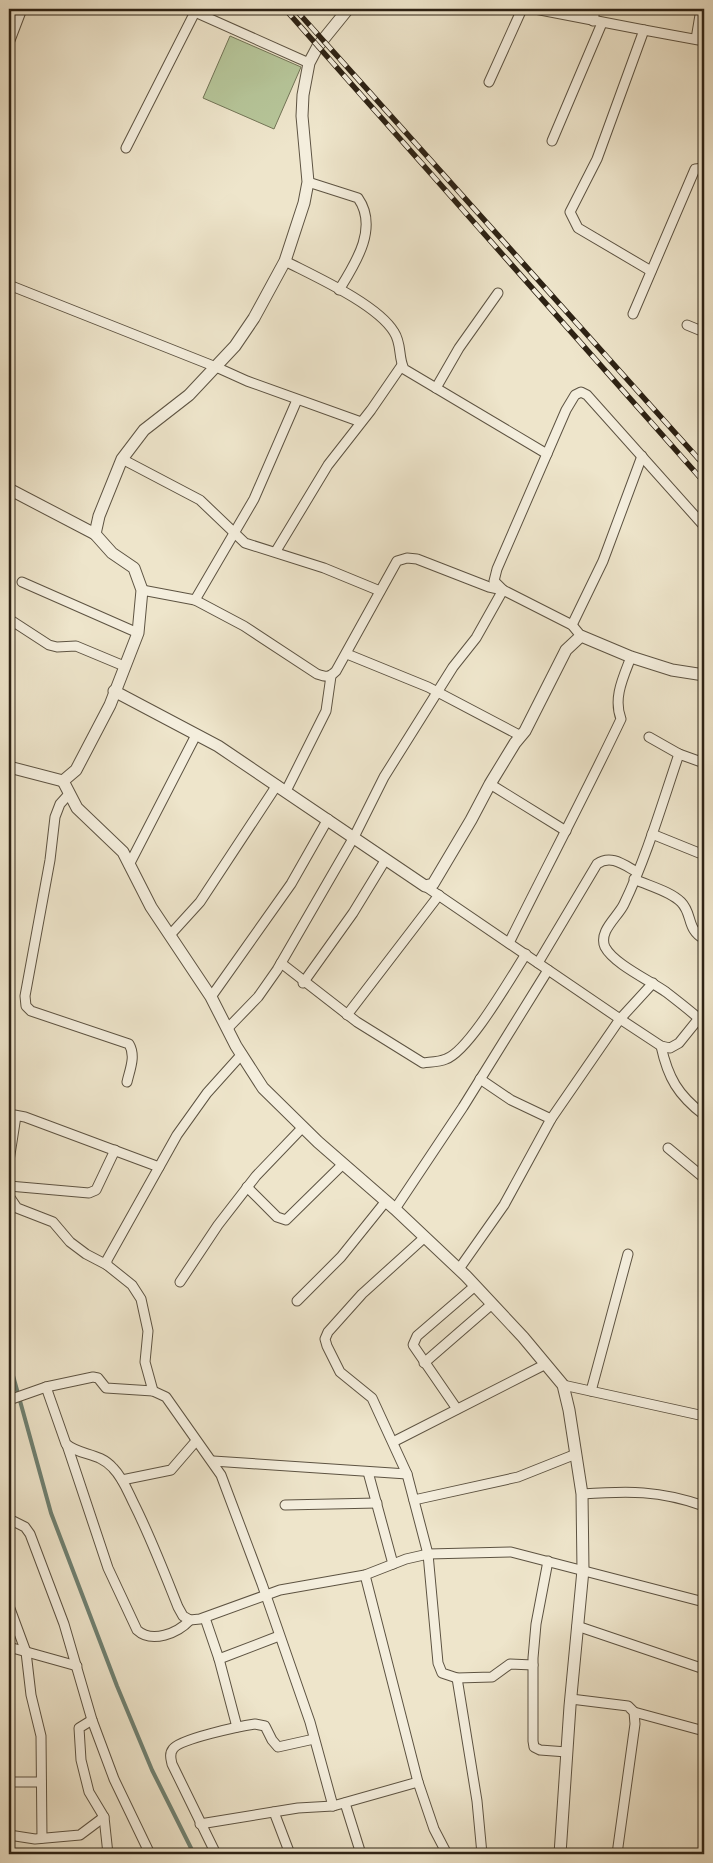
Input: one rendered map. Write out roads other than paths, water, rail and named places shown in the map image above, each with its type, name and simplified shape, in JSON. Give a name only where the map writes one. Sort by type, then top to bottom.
[{"type":"street","points":[[9,43],[22,9]]},
{"type":"street","points":[[95,534],[99,516],[122,459],[144,430],[189,395],[235,346],[254,318],[284,261],[304,203],[308,182],[302,109],[308,63],[318,46],[348,9]]},
{"type":"street","points":[[489,82],[522,9]]},
{"type":"street","points":[[535,9],[700,40],[701,9]]},
{"type":"street","points":[[552,141],[598,22],[595,9]]},
{"type":"street","points":[[126,148],[192,11],[308,63]]},
{"type":"street","points":[[644,30],[596,159],[570,212],[578,228],[651,271]]},
{"type":"street","points":[[633,314],[696,169],[704,168]]},
{"type":"street","points":[[308,182],[358,198],[365,214],[363,246],[339,290]]},
{"type":"street","points":[[284,261],[339,290],[390,326],[398,340],[404,369],[547,454]]},
{"type":"street","points":[[9,285],[247,381],[361,422]]},
{"type":"street","points":[[436,388],[459,348],[498,293]]},
{"type":"street","points":[[687,325],[704,332]]},
{"type":"street","points":[[276,551],[328,465],[402,365]]},
{"type":"street","points":[[503,590],[494,581],[497,569],[566,410],[575,395],[581,392],[587,395],[704,526]]},
{"type":"street","points":[[195,600],[254,499],[297,400]]},
{"type":"street","points":[[572,625],[603,561],[642,456]]},
{"type":"street","points":[[122,459],[200,500],[245,543],[276,551],[324,568],[380,591]]},
{"type":"street","points":[[9,490],[95,534],[112,553],[134,568],[142,590],[138,633],[110,705],[76,770],[63,781]]},
{"type":"street","points":[[170,935],[200,902],[281,788],[326,711],[331,676],[347,654],[397,561],[407,558],[417,559],[489,587],[503,590],[572,625],[581,636],[599,642],[631,658],[672,670],[704,675]]},
{"type":"street","points":[[22,582],[138,633]]},
{"type":"street","points":[[142,590],[195,600],[244,626],[317,674],[326,678],[331,676]]},
{"type":"street","points":[[228,1028],[258,997],[281,963],[354,837],[384,777],[453,667],[470,648],[503,590]]},
{"type":"street","points":[[10,619],[50,645],[57,647],[76,646],[124,666]]},
{"type":"street","points":[[425,886],[433,884],[490,784],[535,713],[566,650],[581,636]]},
{"type":"street","points":[[347,654],[437,691],[521,736]]},
{"type":"street","points":[[510,943],[621,720],[618,710],[618,691],[631,658]]},
{"type":"street","points":[[114,692],[196,734],[281,788],[620,1019],[661,1046],[670,1048],[679,1044],[703,1019],[616,959],[606,948],[603,940],[605,932],[623,906],[636,876],[679,754]]},
{"type":"street","points":[[129,864],[196,734]]},
{"type":"street","points":[[649,737],[679,754],[704,763]]},
{"type":"street","points":[[9,767],[63,781]]},
{"type":"street","points":[[63,781],[77,808],[123,852],[151,907],[211,997],[263,1088],[459,1270],[492,1304],[563,1385],[569,1410],[582,1494],[583,1570],[570,1698],[560,1854]]},
{"type":"street","points":[[490,784],[566,832]]},
{"type":"street","points":[[69,794],[60,804],[55,817],[49,869],[25,996],[26,1006],[32,1011],[129,1044],[133,1050],[133,1057],[127,1082]]},
{"type":"street","points":[[211,997],[291,884],[328,819]]},
{"type":"street","points":[[652,834],[704,855]]},
{"type":"street","points":[[538,963],[597,864],[604,859],[611,859],[682,903],[692,928],[704,939]]},
{"type":"street","points":[[303,983],[353,913],[386,860]]},
{"type":"street","points":[[347,1015],[439,895]]},
{"type":"street","points":[[281,963],[303,983],[347,1015],[416,1061],[423,1063],[446,1059],[455,1054],[474,1032],[526,954]]},
{"type":"street","points":[[395,1209],[548,970]]},
{"type":"street","points":[[459,1270],[504,1205],[551,1119],[620,1019],[653,984]]},
{"type":"street","points":[[661,1046],[666,1070],[673,1084],[690,1104],[704,1115]]},
{"type":"street","points":[[107,1265],[110,1252],[176,1135],[207,1093],[242,1054]]},
{"type":"street","points":[[480,1079],[511,1100],[551,1119]]},
{"type":"street","points":[[9,1161],[12,1115],[159,1167]]},
{"type":"street","points":[[180,1282],[247,1186],[303,1127]]},
{"type":"street","points":[[668,1148],[704,1178]]},
{"type":"street","points":[[9,1186],[89,1193],[96,1190],[115,1150]]},
{"type":"street","points":[[247,1186],[277,1217],[286,1220],[344,1164]]},
{"type":"street","points":[[9,1196],[17,1208],[54,1222],[70,1242],[86,1254],[107,1265],[132,1285],[141,1299],[148,1331],[145,1362],[153,1391]]},
{"type":"street","points":[[297,1301],[341,1257],[386,1201]]},
{"type":"street","points":[[425,1237],[362,1294],[328,1332],[325,1339],[340,1372],[372,1398],[407,1474],[428,1554],[438,1663],[442,1673],[457,1678],[492,1677],[510,1664],[533,1665]]},
{"type":"street","points":[[591,1391],[628,1254]]},
{"type":"street","points":[[457,1409],[413,1345],[417,1336],[475,1286]]},
{"type":"street","points":[[424,1363],[492,1304]]},
{"type":"street","points":[[393,1442],[546,1364]]},
{"type":"street","points":[[9,1400],[46,1387],[93,1377],[98,1378],[106,1388],[153,1391],[166,1397],[196,1441],[213,1461],[221,1475],[265,1595],[314,1739],[333,1806]]},
{"type":"street","points":[[563,1385],[704,1416]]},
{"type":"street","points":[[46,1387],[108,1568],[137,1630],[141,1634],[155,1636],[178,1631],[190,1620],[205,1618],[265,1595],[365,1575],[393,1564],[428,1554],[511,1552],[704,1602]]},
{"type":"street","points":[[122,1480],[171,1470],[196,1441]]},
{"type":"street","points":[[66,1444],[73,1449],[104,1459],[122,1480],[152,1540],[178,1607],[183,1616],[190,1620]]},
{"type":"street","points":[[414,1500],[518,1477],[576,1454]]},
{"type":"street","points":[[213,1461],[407,1474]]},
{"type":"street","points":[[368,1472],[393,1564]]},
{"type":"street","points":[[582,1494],[635,1491],[676,1496],[704,1506]]},
{"type":"street","points":[[285,1505],[377,1503]]},
{"type":"street","points":[[9,1519],[25,1527],[30,1534],[64,1624],[92,1720],[114,1779],[150,1854]]},
{"type":"street","points":[[548,1561],[536,1624],[533,1665],[534,1746],[540,1750],[567,1752]]},
{"type":"street","points":[[365,1575],[418,1782],[434,1829],[447,1854]]},
{"type":"street","points":[[9,1606],[26,1652],[31,1695],[41,1736],[42,1838]]},
{"type":"street","points":[[205,1618],[219,1659],[237,1727]]},
{"type":"street","points":[[577,1626],[704,1670]]},
{"type":"street","points":[[219,1659],[279,1636]]},
{"type":"street","points":[[9,1648],[76,1666]]},
{"type":"street","points":[[457,1678],[477,1801],[482,1854]]},
{"type":"street","points":[[570,1698],[628,1706],[634,1712],[704,1731]]},
{"type":"street","points":[[617,1854],[634,1733],[634,1712]]},
{"type":"street","points":[[92,1720],[79,1728],[81,1760],[89,1792],[104,1817],[108,1854]]},
{"type":"street","points":[[216,1854],[175,1771],[170,1753],[174,1746],[237,1727],[262,1724],[278,1747],[314,1739]]},
{"type":"street","points":[[9,1782],[41,1782]]},
{"type":"street","points":[[200,1824],[274,1812],[333,1806],[418,1782]]},
{"type":"street","points":[[345,1803],[362,1854]]},
{"type":"street","points":[[274,1812],[290,1854]]},
{"type":"street","points":[[9,1835],[42,1838],[80,1835],[104,1817]]},
{"type":"waterway","points":[[9,1361],[51,1513],[117,1686],[152,1770],[194,1854]]},
{"type":"railway","points":[[285,9],[704,482]]},
{"type":"railway","points":[[295,9],[704,465]]}]
